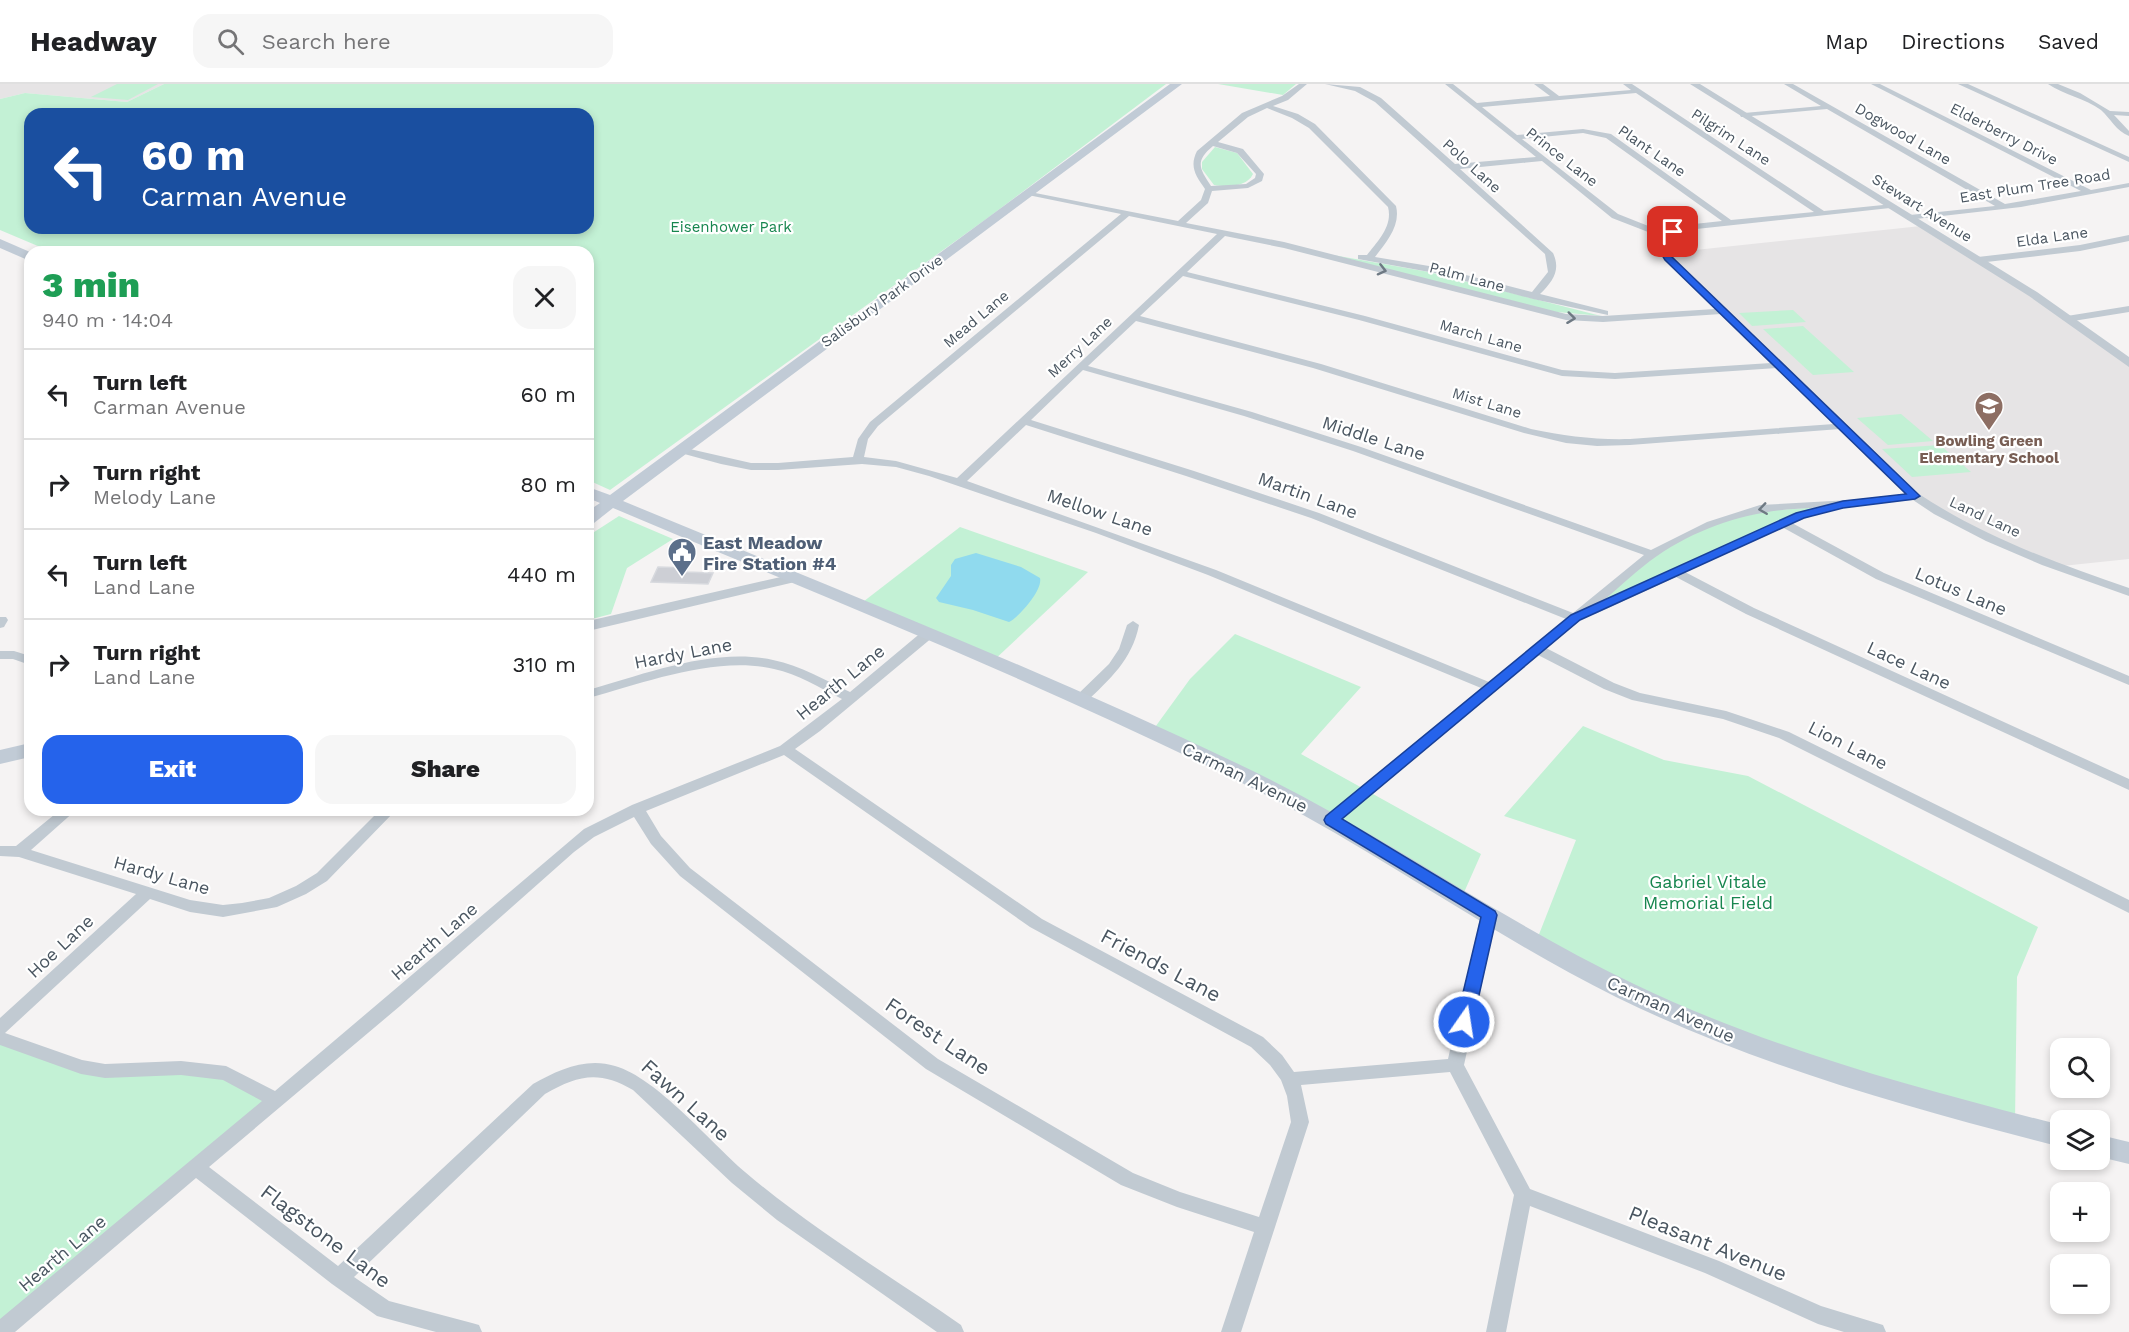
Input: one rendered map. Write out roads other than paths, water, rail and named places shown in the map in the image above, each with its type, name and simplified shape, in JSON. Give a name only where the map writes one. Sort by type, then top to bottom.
[{"type":"main road","name":"Salisbury Park Drive","points":[[594,515],[1177,84]]},
{"type":"main road","points":[[0,243],[24,254]]},
{"type":"main road","name":"Carman Avenue","points":[[594,495],[928,634],[1239,772],[1331,820],[1536,944],[1624,990],[1706,1027],[1803,1064],[1890,1091],[2050,1133]]},
{"type":"main road","points":[[0,757],[24,751]]},
{"type":"main road","points":[[2110,1148],[2129,1153]]},
{"type":"street","points":[[1209,189],[1196,169],[1196,161],[1200,153],[1245,115],[1285,98],[1303,84]]},
{"type":"street","name":"Polo Lane","points":[[1329,84],[1369,93],[1549,254],[1553,261],[1554,271],[1533,296]]},
{"type":"street","name":"Prince Lane","points":[[1449,84],[1624,221],[1666,236]]},
{"type":"street","points":[[1538,84],[1557,98]]},
{"type":"street","name":"Pilgrim Lane","points":[[1627,84],[1822,213]]},
{"type":"street","name":"Stewart Avenue","points":[[1694,84],[1978,260],[2129,363]]},
{"type":"street","name":"Dogwood Lane","points":[[1788,84],[2004,207]]},
{"type":"street","name":"Elderberry Drive","points":[[1875,84],[2089,192]]},
{"type":"street","points":[[1962,84],[2129,160]]},
{"type":"street","points":[[2052,84],[2094,102],[2109,113],[2115,125],[2129,134]]},
{"type":"street","points":[[1476,105],[1638,92]]},
{"type":"street","points":[[1267,106],[1295,116],[1312,126],[1392,206],[1395,213],[1394,223],[1370,258]]},
{"type":"street","points":[[1744,115],[1829,107]]},
{"type":"street","points":[[2109,113],[2129,114]]},
{"type":"street","name":"Plant Lane","points":[[1515,137],[1583,131],[1608,136],[1728,222]]},
{"type":"street","points":[[1209,189],[1248,186],[1259,179],[1260,174],[1240,151],[1214,143]]},
{"type":"street","points":[[1453,167],[1543,159]]},
{"type":"street","name":"East Plum Tree Road","points":[[1910,218],[2004,207],[2129,185]]},
{"type":"street","points":[[1180,224],[1205,201],[1209,189]]},
{"type":"street","name":"Palm Lane","points":[[1028,193],[1284,245],[1435,270],[1597,312],[1645,317]]},
{"type":"street","points":[[1666,236],[1685,228],[1728,222],[1890,206]]},
{"type":"street","name":"Mead Lane","points":[[858,459],[863,439],[874,424],[1128,213]]},
{"type":"street","name":"Merry Lane","points":[[958,483],[1223,233]]},
{"type":"street","name":"Land Lane","points":[[1666,236],[1663,250],[1668,258],[1915,496],[1950,520],[1993,540],[2129,592]]},
{"type":"street","name":"Elda Lane","points":[[1978,260],[2080,248],[2129,238]]},
{"type":"street","name":"Palm Lane","points":[[1284,245],[1545,313],[1589,320],[1723,311]]},
{"type":"street","name":"March Lane","points":[[1180,273],[1362,318],[1562,373],[1615,376],[1779,365]]},
{"type":"street","points":[[2067,319],[2129,309]]},
{"type":"street","name":"Mist Lane","points":[[1134,317],[1317,366],[1528,431],[1566,440],[1597,443],[1630,442],[1843,426]]},
{"type":"street","name":"Middle Lane","points":[[1082,366],[1248,414],[1357,449],[1652,554]]},
{"type":"street","name":"Martin Lane","points":[[1024,421],[1257,495],[1358,532],[1575,618]]},
{"type":"street","name":"Mellow Lane","points":[[681,450],[755,467],[858,459],[897,464],[1136,542],[1248,585],[1490,687]]},
{"type":"street","points":[[1331,820],[1652,554],[1710,524],[1751,510],[1843,504],[1915,496]]},
{"type":"street","points":[[1575,618],[1800,515],[1843,504]]},
{"type":"street","name":"Lotus Lane","points":[[1783,523],[1880,576],[2129,681]]},
{"type":"street","name":"Lace Lane","points":[[1676,572],[1750,611],[2129,785]]},
{"type":"street","points":[[594,625],[794,578]]},
{"type":"street","points":[[1080,700],[1126,652],[1133,625]]},
{"type":"street","name":"Hearth Lane","points":[[2,1328],[394,1001],[568,848],[590,833],[637,809],[785,749],[852,698],[928,634]]},
{"type":"street","name":"Lion Lane","points":[[1537,649],[1609,686],[1637,697],[1726,715],[1784,735],[2129,907]]},
{"type":"street","points":[[0,655],[14,655],[24,659]]},
{"type":"street","name":"Hardy Lane","points":[[594,693],[703,666],[737,661],[766,663],[792,670],[852,698]]},
{"type":"street","name":"Friends Lane","points":[[785,749],[1036,923],[1257,1042],[1276,1059],[1291,1079],[1297,1098],[1300,1122],[1264,1227],[1232,1332]]},
{"type":"street","name":"Forest Lane","points":[[637,809],[657,840],[685,872],[932,1064],[1127,1179],[1176,1199],[1264,1227]]},
{"type":"street","points":[[19,852],[62,816]]},
{"type":"street","name":"Hardy Lane","points":[[0,851],[19,852],[206,909],[242,909],[272,903],[301,890],[322,877],[383,816]]},
{"type":"street","name":"Hoe Lane","points":[[0,1028],[147,892]]},
{"type":"street","points":[[1489,915],[1455,1065],[1523,1195],[1496,1332]]},
{"type":"street","points":[[0,1038],[81,1067],[105,1071],[181,1068],[226,1074],[276,1100]]},
{"type":"street","points":[[1291,1079],[1455,1065]]},
{"type":"street","name":"Fawn Lane","points":[[339,1278],[539,1089],[571,1073],[612,1070],[625,1075],[639,1085],[738,1177],[784,1214],[954,1332]]},
{"type":"street","name":"Flagstone Lane","points":[[195,1167],[339,1278],[384,1309],[471,1332]]},
{"type":"street","name":"Pleasant Avenue","points":[[1523,1195],[1712,1267],[1818,1315],[1876,1332]]},
{"type":"water","points":[[976,553],[1021,567],[1040,578],[1034,596],[1024,609],[1009,622],[939,602],[936,598],[951,576],[951,565],[955,559]]},
{"type":"place","name":"Bowling Green Elementary School","points":[[1989,432]]},
{"type":"place","name":"East Meadow Fire Station #4","points":[[682,578]]},
{"type":"park label","name":"Eisenhower Park","points":[[731,227]]},
{"type":"park label","name":"Gabriel Vitale Memorial Field","points":[[1708,891]]}]
